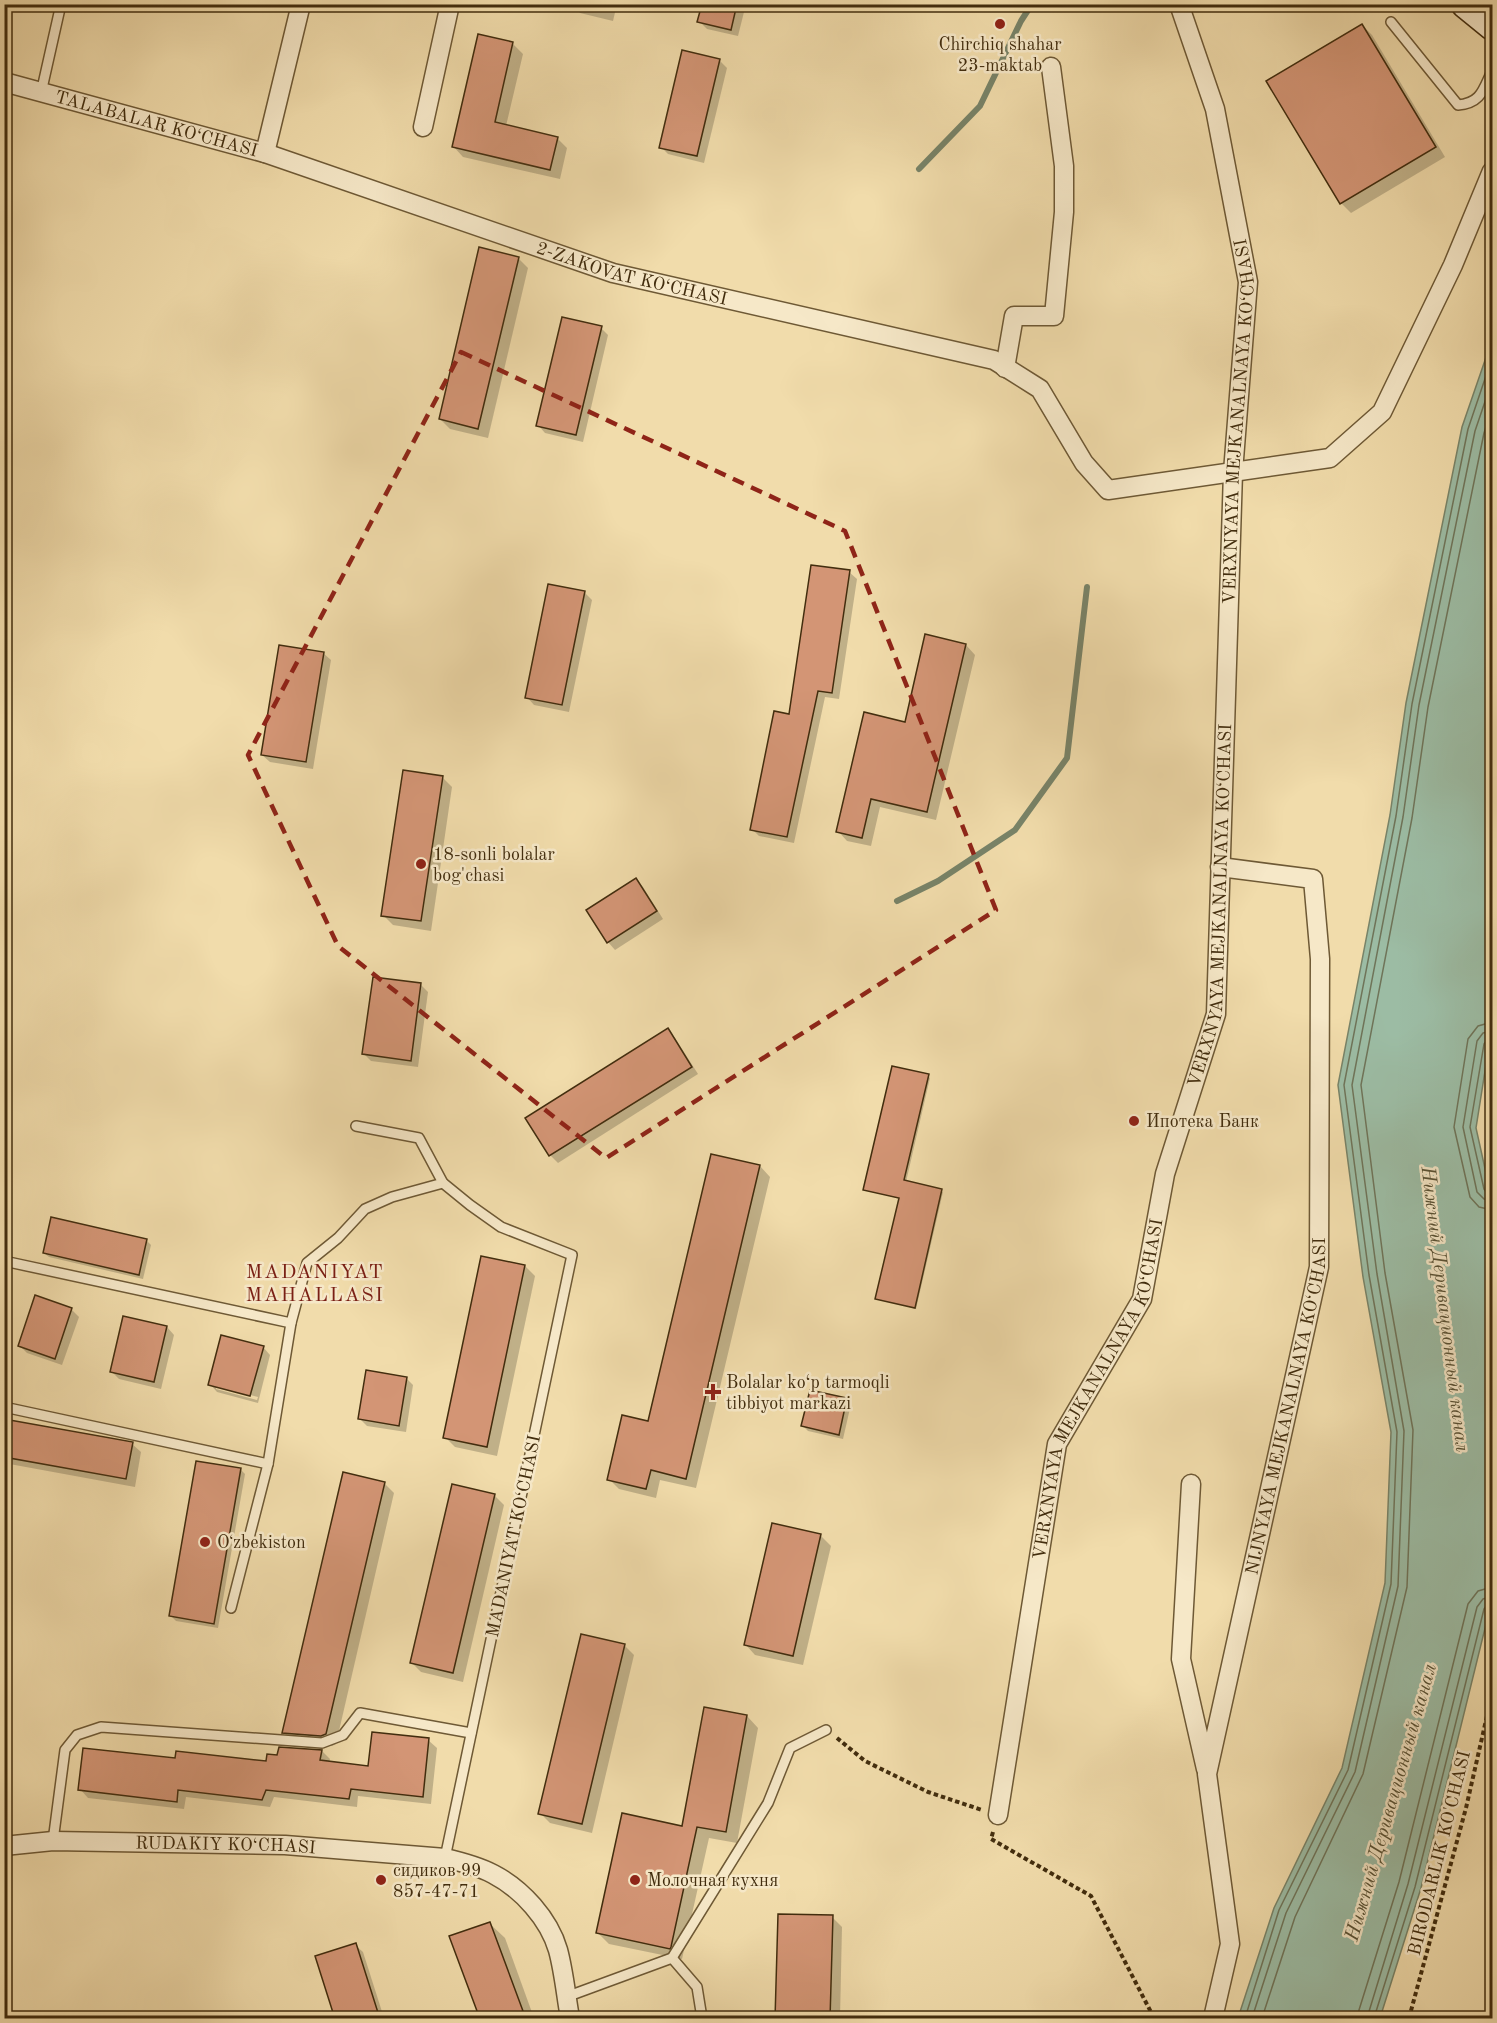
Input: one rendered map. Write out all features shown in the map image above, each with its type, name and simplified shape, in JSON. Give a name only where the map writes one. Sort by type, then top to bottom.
[{"type":"main road","points":[[1465,4],[1492,26]]},
{"type":"street","name":"TALABALAR KO‘CHASI","points":[[4,82],[265,153],[302,4]]},
{"type":"street","points":[[423,127],[450,4]]},
{"type":"street","name":"VERXNYAYA MEJKANALNAYA KO‘CHASI","points":[[998,1815],[1057,1444],[1142,1299],[1164,1174],[1216,1014],[1233,472],[1248,282],[1215,109],[1179,4]]},
{"type":"street","points":[[1005,368],[1014,316],[1054,316],[1064,213],[1064,166],[1051,67]]},
{"type":"street","name":"2-ZAKOVAT KO‘CHASI","points":[[265,153],[613,273],[994,360],[1040,389],[1083,463],[1108,490],[1330,458],[1382,412],[1453,266],[1492,171]]},
{"type":"street","name":"NIJNYAYA MEJKANALNAYA KO‘CHASI","points":[[1213,2019],[1230,1944],[1207,1773],[1319,1267],[1320,959],[1313,879],[1220,867]]},
{"type":"street","points":[[1191,1484],[1180,1659],[1207,1773]]},
{"type":"street","name":"RUDAKIY KO‘CHASI","points":[[4,1846],[53,1841],[285,1845],[445,1858]]},
{"type":"street","points":[[445,1858],[471,1865],[494,1875],[516,1889],[535,1908],[557,1949],[570,2019]]},
{"type":"lane","points":[[41,93],[61,4]]},
{"type":"lane","points":[[1391,22],[1458,105],[1470,104],[1480,97],[1492,71]]},
{"type":"lane","name":"MADANIYAT KO‘CHASI","points":[[356,1126],[419,1138],[443,1183],[501,1227],[572,1256],[445,1858]]},
{"type":"lane","points":[[231,1608],[267,1464],[291,1323],[307,1263],[338,1238],[365,1209],[392,1197],[443,1183]]},
{"type":"lane","points":[[4,1261],[291,1323]]},
{"type":"lane","points":[[4,1407],[267,1464]]},
{"type":"lane","points":[[53,1841],[65,1750],[77,1734],[101,1727],[322,1743],[343,1735],[360,1713],[471,1733]]},
{"type":"lane","points":[[566,1997],[672,1958],[768,1803],[790,1748],[826,1730]]},
{"type":"lane","points":[[672,1958],[697,1987],[702,2019]]},
{"type":"path","name":"BIRODARLIK KO'CHASI","points":[[1409,2019],[1466,1808],[1492,1694]]},
{"type":"path","points":[[826,1730],[865,1761],[928,1792],[998,1815],[991,1839],[1091,1896],[1154,2019]]},
{"type":"highlighted area","points":[[461,352],[845,531],[996,910],[606,1158],[338,946],[248,755]]},
{"type":"water","name":"Нижний Деривационный канал","points":[[1492,340],[1492,1027],[1476,1128],[1492,1200],[1492,1600],[1421,1888],[1380,2018],[1238,2018],[1274,1908],[1342,1768],[1385,1583],[1391,1432],[1363,1277],[1338,1085],[1390,815],[1406,703],[1462,427]]},
{"type":"building","points":[[702,4],[737,4],[731,30],[697,22]]},
{"type":"building","points":[[1362,24],[1436,147],[1340,204],[1266,81]]},
{"type":"building","points":[[478,34],[513,42],[495,122],[558,137],[550,170],[452,147]]},
{"type":"building","points":[[682,50],[720,59],[697,156],[659,148]]},
{"type":"building","points":[[479,247],[519,257],[478,429],[439,419]]},
{"type":"building","points":[[562,317],[602,326],[576,435],[536,426]]},
{"type":"building","points":[[811,565],[850,570],[832,693],[818,691],[787,837],[750,830],[774,711],[789,714]]},
{"type":"building","points":[[548,584],[585,591],[562,705],[525,698]]},
{"type":"building","points":[[925,634],[966,644],[927,812],[871,799],[862,838],[836,832],[864,712],[905,722]]},
{"type":"building","points":[[279,645],[324,652],[306,762],[261,755]]},
{"type":"building","points":[[403,770],[443,776],[421,921],[381,916]]},
{"type":"building","points":[[636,878],[657,911],[607,943],[586,910]]},
{"type":"building","points":[[373,977],[421,983],[411,1061],[362,1054]]},
{"type":"building","points":[[668,1028],[692,1067],[549,1156],[525,1118]]},
{"type":"building","points":[[892,1066],[929,1074],[904,1180],[942,1189],[915,1308],[875,1299],[899,1198],[863,1190]]},
{"type":"building","points":[[711,1154],[760,1165],[686,1479],[651,1470],[646,1489],[607,1480],[622,1415],[648,1421]]},
{"type":"building","points":[[51,1217],[147,1239],[139,1275],[43,1253]]},
{"type":"building","points":[[481,1256],[525,1265],[487,1447],[443,1438]]},
{"type":"building","points":[[35,1295],[72,1308],[55,1359],[18,1346]]},
{"type":"building","points":[[123,1316],[167,1326],[154,1382],[110,1372]]},
{"type":"building","points":[[221,1335],[264,1346],[250,1396],[208,1385]]},
{"type":"building","points":[[366,1370],[407,1377],[399,1426],[358,1419]]},
{"type":"building","points":[[810,1390],[847,1398],[839,1435],[801,1426]]},
{"type":"building","points":[[4,1419],[133,1442],[126,1479],[4,1457]]},
{"type":"building","name":"Oʻzbekiston","points":[[196,1461],[241,1468],[214,1624],[169,1616]]},
{"type":"building","points":[[343,1472],[385,1482],[326,1734],[321,1736],[282,1733]]},
{"type":"building","points":[[452,1484],[495,1494],[453,1673],[410,1663]]},
{"type":"building","points":[[772,1523],[821,1534],[793,1656],[744,1645]]},
{"type":"building","points":[[581,1634],[625,1644],[582,1824],[538,1814]]},
{"type":"building","points":[[704,1707],[747,1715],[726,1832],[697,1827],[670,1949],[596,1933],[622,1813],[682,1826]]},
{"type":"building","points":[[372,1732],[429,1738],[423,1797],[351,1789],[349,1799],[266,1790],[262,1800],[178,1790],[177,1802],[78,1790],[83,1748],[175,1758],[176,1751],[266,1761],[267,1754],[277,1755],[279,1747],[322,1750],[320,1760],[368,1766]]},
{"type":"building","points":[[778,1914],[833,1915],[830,2019],[775,2019]]},
{"type":"building","points":[[490,1922],[523,2011],[503,2019],[480,2019],[449,1936]]},
{"type":"building","points":[[356,1943],[380,2019],[335,2019],[315,1956]]},
{"type":"waterway","points":[[919,169],[980,106],[1021,21],[1032,4]]},
{"type":"waterway","points":[[897,901],[938,881],[1015,830],[1067,758],[1087,587]]},
{"type":"place","name":"Chirchiq shahar 23-maktab","points":[[1000,24]]},
{"type":"place","name":"18-sonli bolalar bog'chasi","points":[[421,864]]},
{"type":"place","name":"Ипотека Банк","points":[[1134,1121]]},
{"type":"place","name":"Bolalar ko‘p tarmoqli tibbiyot markazi","points":[[713,1392]]},
{"type":"place","name":"Oʻzbekiston","points":[[205,1542]]},
{"type":"place","name":"сидиков 99 857-47-71","points":[[381,1880]]},
{"type":"place","name":"Молочная кухня","points":[[635,1880]]},
{"type":"district","name":"MADANIYAT MAHALLASI","points":[[315,1282]]}]
